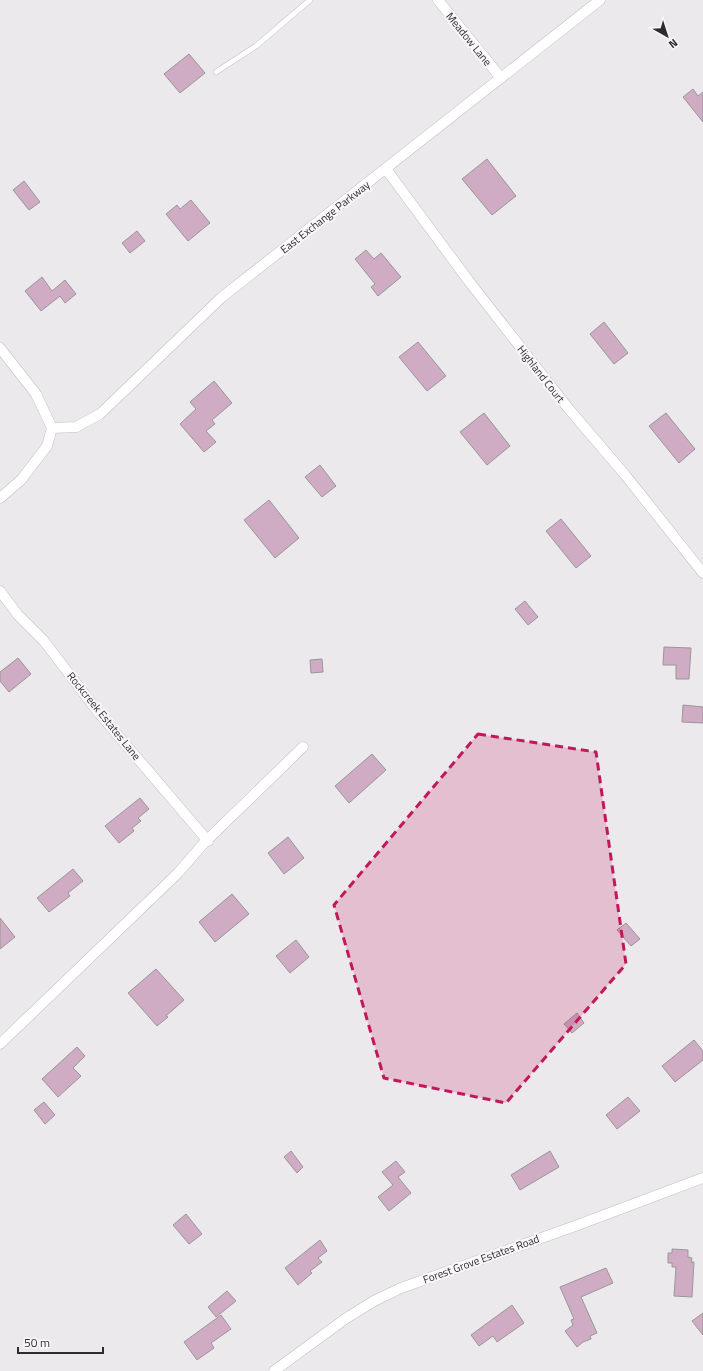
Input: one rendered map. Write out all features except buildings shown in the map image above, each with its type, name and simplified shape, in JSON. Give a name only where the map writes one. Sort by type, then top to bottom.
[{"type":"street","name":"Meadow Lane","points":[[438,0],[501,78]]},
{"type":"street","name":"East Exchange Parkway","points":[[52,428],[76,427],[100,414],[222,297],[600,0]]},
{"type":"street","name":"Highland Court","points":[[386,169],[468,280],[563,402],[626,476],[703,573]]},
{"type":"street","points":[[0,348],[36,394],[52,428],[47,446],[21,480],[0,498]]},
{"type":"street","name":"Rockcreek Estates Lane","points":[[0,592],[18,615],[44,641],[98,712],[208,840]]},
{"type":"street","points":[[0,1044],[158,892],[302,747]]},
{"type":"street","name":"Forest Grove Estates Road","points":[[274,1371],[345,1319],[374,1301],[401,1288],[575,1226],[703,1178]]},
{"type":"lane","points":[[216,72],[256,46],[310,0]]},
{"type":"highlighted area","points":[[478,734],[596,752],[626,964],[506,1103],[384,1078],[334,905]]}]
